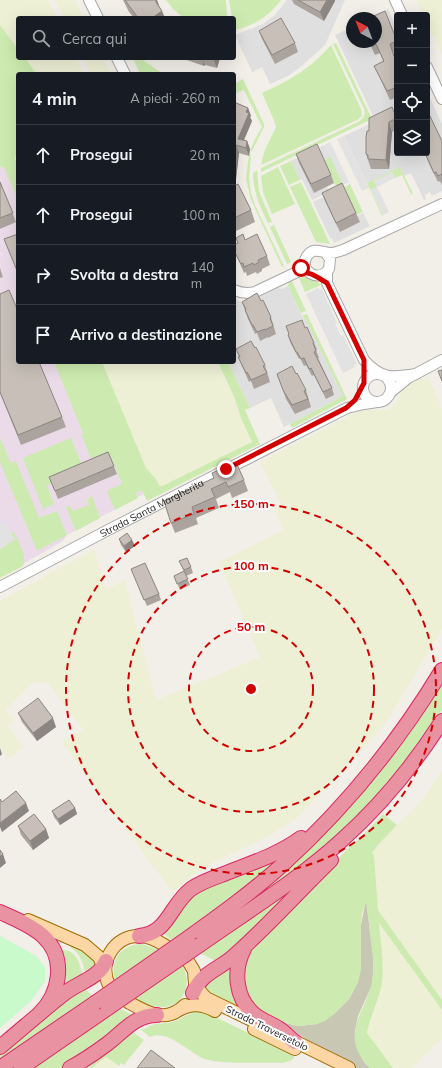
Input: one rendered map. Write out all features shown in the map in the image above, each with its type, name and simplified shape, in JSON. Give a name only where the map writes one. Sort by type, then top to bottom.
[{"type":"highway","points":[[21,1068],[188,938],[240,900],[281,866],[330,818],[371,772],[409,721],[442,670]]},
{"type":"highway","points":[[0,1068],[201,944],[300,874],[340,842],[383,799],[415,760],[442,721]]},
{"type":"highway","points":[[195,985],[206,975],[225,963],[251,940],[385,807],[399,791],[415,760]]},
{"type":"highway","points":[[139,936],[149,934],[159,929],[182,897],[197,885],[275,854],[294,843],[313,828],[347,792],[371,772]]},
{"type":"highway","points":[[0,912],[40,933],[48,942],[56,956],[58,970],[57,985],[51,999],[39,1014]]},
{"type":"highway","points":[[251,940],[242,952],[237,970],[237,984],[242,999],[253,1013],[278,1028],[295,1042]]},
{"type":"highway","points":[[0,1047],[65,993],[93,976],[105,966]]},
{"type":"highway","points":[[70,1068],[101,1049],[136,1021],[147,1016],[157,1015]]},
{"type":"main road","points":[[0,905],[20,916],[84,945],[97,955],[105,966],[109,985]]},
{"type":"main road","points":[[84,945],[106,946],[139,936],[149,938],[166,946]]},
{"type":"main road","points":[[105,966],[111,951],[123,940]]},
{"type":"main road","name":"Strada Traversetolo","points":[[188,961],[195,985],[209,1000],[349,1068]]},
{"type":"main road","points":[[179,1010],[187,1003],[195,985]]},
{"type":"main road","points":[[128,1002],[146,1012],[157,1015]]},
{"type":"main road","name":"Strada Traversetolo","points":[[157,1015],[168,1015],[192,1005],[206,1006],[333,1068]]},
{"type":"street","points":[[90,0],[97,16]]},
{"type":"street","points":[[395,0],[401,12]]},
{"type":"street","points":[[118,60],[124,72]]},
{"type":"street","points":[[430,73],[442,99]]},
{"type":"street","points":[[236,291],[247,294],[255,292],[297,272],[301,268],[306,257],[312,251],[316,250],[331,253],[343,250],[442,204]]},
{"type":"street","points":[[343,250],[331,262],[327,272],[327,283],[364,360],[370,367],[390,382],[391,392]]},
{"type":"street","points":[[325,252],[331,262]]},
{"type":"street","points":[[305,261],[305,266],[313,274],[327,283]]},
{"type":"street","points":[[297,272],[321,275],[327,272]]},
{"type":"street","points":[[364,360],[364,392],[369,400],[377,402]]},
{"type":"street","name":"Strada Santa Margherita","points":[[0,587],[346,408],[386,399],[391,392],[416,374],[442,360]]},
{"type":"street","name":"Strada Santa Margherita","points":[[346,408],[355,400],[364,383],[374,374],[396,377],[416,374]]},
{"type":"shaded area","points":[[0,0],[48,0],[56,16],[16,16],[16,46],[0,25]]},
{"type":"shaded area","points":[[55,0],[75,0],[82,16],[63,16]]},
{"type":"shaded area","points":[[287,0],[345,0],[325,45],[303,65],[288,76],[270,84],[262,67],[252,72],[236,35],[263,24],[275,15]]},
{"type":"shaded area","points":[[416,0],[442,0],[442,55],[430,29],[430,12],[422,12]]},
{"type":"shaded area","points":[[388,9],[394,22],[394,108],[374,118],[335,35],[346,30],[346,48],[382,48],[382,12]]},
{"type":"shaded area","points":[[26,60],[77,60],[83,72],[36,72]]},
{"type":"shaded area","points":[[84,60],[104,60],[110,72],[90,72]]},
{"type":"shaded area","points":[[430,98],[442,124],[442,191],[432,196],[430,192],[425,195],[426,199],[424,200],[411,173],[404,176],[400,167],[367,183],[344,136],[394,112],[394,156],[430,156]]},
{"type":"shaded area","points":[[344,136],[369,188],[362,191],[337,139]]},
{"type":"shaded area","points":[[330,142],[349,182],[343,185],[325,145]]},
{"type":"shaded area","points":[[325,145],[331,157],[324,161],[334,183],[327,187],[329,192],[312,200],[291,161]]},
{"type":"shaded area","points":[[0,157],[16,188],[16,364],[90,364],[144,494],[67,535],[63,541],[0,577]]},
{"type":"shaded area","points":[[392,172],[395,178],[377,187],[374,181]]},
{"type":"shaded area","points":[[377,187],[389,212],[383,215],[371,189]]},
{"type":"shaded area","points":[[334,192],[357,216],[363,213],[370,226],[334,243],[332,238],[330,238],[313,202]]},
{"type":"shaded area","points":[[288,286],[303,318],[306,319],[343,396],[284,427],[271,398],[250,408],[229,364],[236,364],[236,300],[246,303],[278,288],[282,289]]},
{"type":"shaded area","points":[[318,288],[319,290],[322,289],[337,323],[335,324],[341,336],[343,335],[357,364],[354,365],[355,367],[343,373],[306,294]]},
{"type":"shaded area","points":[[103,364],[219,364],[252,442],[162,486],[159,485],[156,479],[146,468]]},
{"type":"shaded area","points":[[428,376],[442,409],[442,629],[381,729],[296,819],[268,837],[220,859],[198,872],[172,892],[62,742],[83,730],[48,683],[32,683],[6,710],[14,721],[7,726],[24,747],[9,759],[0,747],[0,601],[94,549],[106,589],[125,580],[156,700],[260,657],[219,562],[283,530],[274,509],[281,504],[260,462],[361,410],[388,410],[397,402],[402,391],[410,384]]},
{"type":"shaded area","points":[[3,522],[15,539],[0,549],[0,525]]},
{"type":"shaded area","points":[[442,771],[442,1000],[378,910],[374,855],[372,853],[386,836],[421,802]]},
{"type":"shaded area","points":[[366,900],[373,955],[373,974],[372,985],[358,1016],[355,1031],[358,1050],[364,1062],[370,1068],[357,1068],[323,1051],[281,1022],[298,1026],[317,1024],[334,1014],[349,999],[358,982],[361,959],[361,925]]},
{"type":"shaded area","points":[[379,922],[442,1010],[442,1039],[411,1068],[393,1068],[367,1033],[369,1022],[378,999],[383,972]]},
{"type":"shaded area","points":[[106,1057],[119,1066],[117,1068],[92,1068]]},
{"type":"green space","points":[[166,0],[226,0],[227,16],[182,16],[173,9]]},
{"type":"green space","points":[[229,0],[281,0],[260,20],[248,26],[236,29],[236,16],[232,16]]},
{"type":"green space","points":[[0,25],[16,46],[16,60],[26,60],[36,72],[16,72],[16,195],[4,167],[0,167]]},
{"type":"green space","points":[[336,43],[372,119],[261,172],[261,168],[358,122],[364,117],[364,109],[333,44]]},
{"type":"green space","points":[[331,45],[361,109],[362,116],[357,120],[261,165],[264,152],[276,127],[262,93],[299,73],[315,61]]},
{"type":"green space","points":[[134,60],[143,60],[160,72],[139,72]]},
{"type":"green space","points":[[243,79],[264,124],[264,127],[252,151],[250,151],[254,141],[262,127],[244,90],[236,93],[236,83]]},
{"type":"green space","points":[[249,154],[251,155],[249,178],[251,193],[255,205],[284,266],[282,267],[251,200],[246,179]]},
{"type":"green space","points":[[331,157],[343,185],[337,188],[323,161]]},
{"type":"green space","points":[[291,161],[300,180],[289,185],[280,166]]},
{"type":"green space","points":[[278,167],[295,204],[272,214],[263,192],[261,176]]},
{"type":"green space","points":[[400,167],[413,194],[405,197],[411,194],[402,175],[395,178],[392,173],[374,181],[377,187],[371,190],[383,215],[382,216],[367,183]]},
{"type":"green space","points":[[257,170],[259,191],[272,222],[268,223],[254,186],[253,173]]},
{"type":"green space","points":[[301,182],[330,244],[316,242],[290,187]]},
{"type":"green space","points":[[350,184],[363,212],[356,215],[344,187]]},
{"type":"green space","points":[[274,225],[291,262],[287,264],[270,227]]},
{"type":"green space","points":[[303,277],[314,279],[321,285],[305,292],[299,278]]},
{"type":"green space","points":[[292,281],[306,311],[301,313],[288,286],[289,282]]},
{"type":"green space","points":[[307,314],[347,399],[292,428],[290,424],[343,396],[306,320],[302,316]]},
{"type":"green space","points":[[55,364],[103,364],[146,468],[156,479],[159,485],[162,486],[252,442],[219,364],[229,364],[250,408],[245,410],[260,444],[147,501],[142,490],[136,493],[138,498],[115,510],[107,492],[108,490],[122,484],[112,459],[94,466],[81,434],[83,433]]},
{"type":"green space","points":[[0,438],[11,463],[16,461],[39,518],[57,511],[67,535],[37,551],[0,462]]},
{"type":"green space","points":[[71,438],[84,470],[47,485],[54,504],[43,509],[23,458]]},
{"type":"green space","points":[[92,496],[100,518],[76,531],[66,507],[70,506],[73,511],[89,505],[87,499]]},
{"type":"green space","points":[[14,532],[22,549],[24,558],[23,566],[0,578],[0,549],[15,539],[11,534]]},
{"type":"green space","points":[[442,679],[442,710],[420,745],[374,802],[321,852],[236,913],[234,911],[263,888]]},
{"type":"green space","points":[[383,814],[397,825],[372,853],[374,855],[378,910],[442,1000],[442,1010],[379,923],[383,972],[381,988],[367,1033],[393,1068],[370,1068],[360,1055],[355,1043],[357,1021],[371,987],[373,974],[373,954],[366,901],[362,914],[361,970],[358,982],[349,999],[325,1021],[317,1024],[298,1026],[269,1018],[247,1000],[241,982],[246,955],[334,862]]},
{"type":"green space","points":[[281,857],[233,898],[174,941],[167,937],[163,931],[194,891]]},
{"type":"green space","points":[[304,879],[232,952],[216,961],[200,953]]},
{"type":"green space","points":[[0,936],[36,956],[45,967],[45,981],[32,1000],[0,1028]]},
{"type":"green space","points":[[142,944],[159,950],[115,981],[114,967],[118,955],[128,947]]},
{"type":"green space","points":[[71,946],[92,955],[98,964],[86,975],[81,960]]},
{"type":"green space","points":[[62,950],[71,952],[77,958],[83,976],[61,990],[59,952]]},
{"type":"green space","points":[[232,963],[245,1011],[210,995],[205,987]]},
{"type":"green space","points":[[182,965],[187,979],[186,986],[181,999],[176,1003],[169,1006],[157,1007],[135,998]]},
{"type":"green space","points":[[86,984],[88,992],[93,996],[89,1000],[0,1060],[0,1051]]},
{"type":"green space","points":[[119,1008],[133,1017],[65,1066],[61,1068],[34,1068]]},
{"type":"green space","points":[[199,1011],[207,1013],[275,1046],[294,1056],[294,1058],[290,1061],[282,1063],[218,1062],[202,1058],[170,1038],[156,1035],[150,1037],[140,1029],[144,1029],[155,1024],[172,1022]]},
{"type":"green space","points":[[130,1030],[144,1040],[124,1065],[121,1063],[119,1066],[106,1057],[92,1068],[78,1068]]},
{"type":"building","points":[[125,0],[156,0],[162,11],[155,16],[137,16]]},
{"type":"building","points":[[298,0],[327,0],[320,12]]},
{"type":"building","points":[[385,11],[394,34],[394,42],[390,44],[394,56],[394,88],[387,91],[374,66],[384,61],[378,48],[382,48],[382,12]]},
{"type":"building","points":[[281,18],[295,43],[272,55],[259,31]]},
{"type":"building","points":[[236,103],[248,108],[246,112],[249,113],[238,139],[247,141],[246,148],[236,145]]},
{"type":"building","points":[[392,107],[394,120],[389,122],[386,160],[368,159],[368,155],[366,154],[366,137],[367,131],[369,131],[369,118]]},
{"type":"building","points":[[430,116],[442,141],[442,174],[438,176],[436,172],[434,173],[426,156],[430,156]]},
{"type":"building","points":[[317,144],[331,175],[311,184],[296,154]]},
{"type":"building","points":[[0,182],[13,213],[0,218]]},
{"type":"building","points":[[342,183],[356,213],[336,223],[322,193]]},
{"type":"building","points":[[238,184],[251,210],[236,217],[236,185]]},
{"type":"building","points":[[243,234],[245,240],[257,234],[267,256],[258,260],[259,262],[254,265],[253,263],[244,267],[243,263],[241,264],[236,255],[236,244],[238,243],[236,238]]},
{"type":"building","points":[[16,235],[16,268],[4,239]]},
{"type":"building","points":[[9,290],[16,306],[16,364],[40,364],[62,417],[18,435],[0,392],[0,294]]},
{"type":"building","points":[[257,293],[261,301],[263,300],[271,317],[273,326],[257,332],[252,325],[242,302]]},
{"type":"building","points":[[302,320],[314,343],[316,351],[314,352],[332,388],[323,392],[311,368],[309,369],[304,358],[301,359],[296,352],[288,335],[286,326]]},
{"type":"building","points":[[251,341],[255,348],[256,347],[265,365],[263,366],[267,373],[251,380],[238,357],[240,357],[236,349]]},
{"type":"building","points":[[292,366],[306,390],[304,391],[308,399],[292,405],[283,390],[277,374]]},
{"type":"building","points":[[442,370],[442,381],[438,371]]},
{"type":"building","points":[[108,452],[114,466],[55,491],[49,477]]},
{"type":"building","points":[[236,462],[244,480],[228,487],[226,482],[211,489],[215,497],[192,507],[194,514],[171,523],[164,501],[214,478],[212,473]]},
{"type":"building","points":[[127,533],[132,540],[124,546],[119,539]]},
{"type":"building","points":[[187,558],[191,567],[184,570],[179,561]]},
{"type":"building","points":[[145,563],[159,594],[144,600],[131,569]]},
{"type":"building","points":[[184,571],[188,579],[177,584],[174,576]]},
{"type":"building","points":[[38,698],[53,718],[33,733],[18,713]]},
{"type":"building","points":[[16,791],[26,803],[0,823],[0,799],[2,802]]},
{"type":"building","points":[[69,800],[75,808],[58,819],[52,811]]},
{"type":"building","points":[[34,814],[46,829],[30,841],[18,826]]},
{"type":"building","points":[[0,850],[3,854],[0,857]]},
{"type":"building","points":[[151,1050],[175,1068],[137,1068]]},
{"type":"route","points":[[226,469],[346,408],[355,400],[364,383],[364,360],[327,283],[309,272],[297,272],[301,268]]}]
